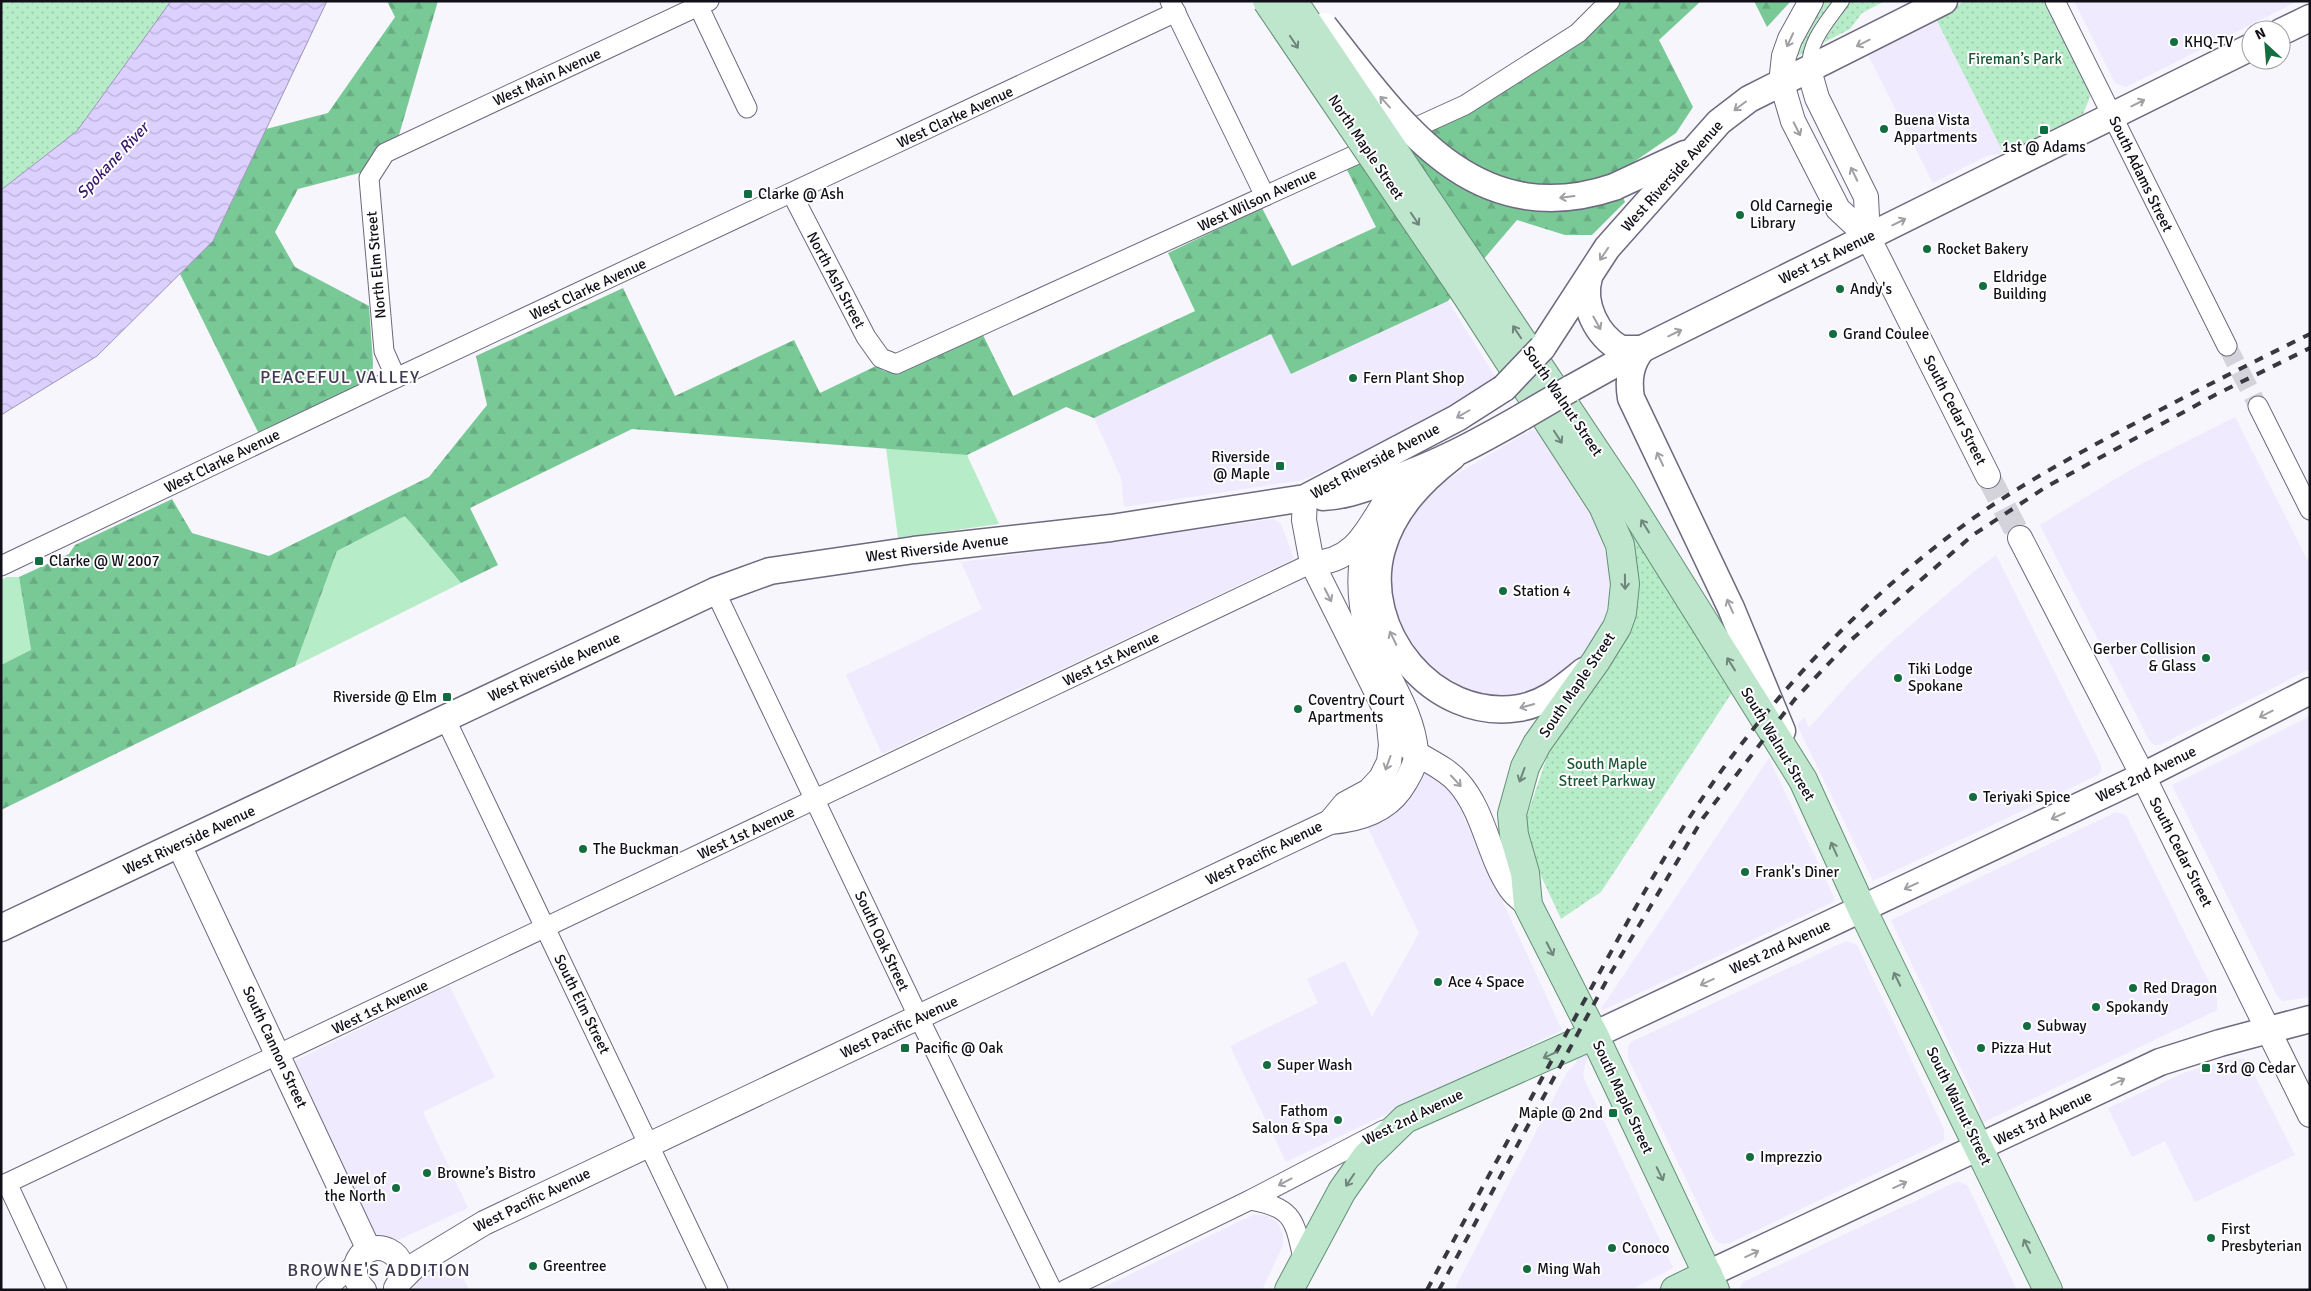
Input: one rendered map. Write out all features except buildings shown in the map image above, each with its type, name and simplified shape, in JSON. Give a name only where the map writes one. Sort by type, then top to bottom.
[{"type":"main road","name":"North Maple Street","points":[[1267,1],[1474,287]]},
{"type":"main road","name":"North Maple Street","points":[[1293,1],[1474,287]]},
{"type":"main road","points":[[1304,1],[1383,101],[1427,147],[1471,179],[1518,196],[1535,198],[1593,194],[1614,187],[1692,150]]},
{"type":"main road","name":"West Riverside Avenue","points":[[1,928],[716,591],[770,571],[914,550],[1111,528],[1305,498],[1457,418],[1504,388],[1542,348],[1607,248],[1692,150],[1719,122],[1750,99],[1944,1]]},
{"type":"main road","points":[[2291,27],[2310,18]]},
{"type":"main road","name":"West 1st Avenue","points":[[1305,498],[1344,494],[1407,475],[1452,457],[1642,349],[2241,52]]},
{"type":"main road","points":[[1589,277],[1588,300],[1594,320],[1601,332],[1621,349],[1642,349]]},
{"type":"main road","name":"South Maple Street","points":[[1474,287],[1603,506],[1620,545],[1625,584],[1622,613],[1617,627],[1596,661],[1537,744],[1518,785],[1513,821],[1518,853],[1525,873],[1528,906],[1594,1035],[1712,1282]]},
{"type":"main road","name":"South Walnut Street","points":[[1474,287],[1621,489],[1802,780],[1862,909],[2048,1290]]},
{"type":"main road","points":[[1642,349],[1635,358],[1630,375],[1631,398],[1730,608],[1802,780]]},
{"type":"main road","points":[[1452,457],[1421,483],[1406,500],[1391,526],[1381,551],[1378,594],[1384,617],[1406,662],[1436,690],[1461,702],[1487,708],[1518,708],[1551,697],[1596,661]]},
{"type":"main road","name":"West 2nd Avenue","points":[[1405,1119],[1594,1035],[1862,909],[2143,776],[2310,692]]},
{"type":"main road","name":"South Maple Street","points":[[1388,716],[1401,736],[1416,753]]},
{"type":"main road","name":"West 3rd Avenue","points":[[1675,1290],[1712,1282],[1979,1148],[2160,1062],[2203,1047],[2310,1019]]},
{"type":"main road","points":[[1289,1290],[1342,1191],[1366,1157],[1405,1119]]},
{"type":"street","name":"West Wilson Avenue","points":[[886,361],[896,364],[908,359],[1465,105],[1578,34],[1610,1]]},
{"type":"street","points":[[1782,83],[1782,68],[1786,48],[1811,1]]},
{"type":"street","points":[[1809,70],[1809,56],[1815,40],[1842,1]]},
{"type":"street","name":"South Adams Street","points":[[2055,1],[2226,346]]},
{"type":"street","points":[[701,3],[747,108]]},
{"type":"street","name":"West Main Avenue","points":[[385,153],[701,3]]},
{"type":"street","points":[[1173,7],[1264,196]]},
{"type":"street","name":"West Clarke Avenue","points":[[1,566],[396,378],[792,194],[1173,7]]},
{"type":"street","name":"South Cedar Street","points":[[1809,70],[1817,98],[1866,197],[1868,237]]},
{"type":"street","name":"South Cedar Street","points":[[1782,83],[1793,121],[1838,209],[1868,237],[1988,476]]},
{"type":"street","name":"North Elm Street","points":[[385,153],[369,178],[384,350],[396,378]]},
{"type":"street","name":"North Ash Street","points":[[792,194],[849,308],[877,354],[886,361]]},
{"type":"street","points":[[2258,406],[2310,510]]},
{"type":"street","name":"West 1st Avenue","points":[[4,1185],[279,1056],[1312,563],[1337,559],[1350,551],[1366,534],[1392,489],[1407,475]]},
{"type":"street","name":"South Maple Street","points":[[1305,498],[1304,520],[1312,563],[1388,716]]},
{"type":"street","points":[[1366,534],[1360,576],[1363,610],[1368,629],[1405,714],[1416,753]]},
{"type":"street","name":"South Cedar Street","points":[[2020,538],[2143,776],[2310,1115]]},
{"type":"street","name":"South Oak Street","points":[[716,591],[919,1018],[1052,1290]]},
{"type":"street","name":"West Pacific Avenue","points":[[1330,822],[1345,804],[1369,791],[1385,771],[1391,753],[1388,716]]},
{"type":"street","name":"South Elm Street","points":[[445,718],[718,1290]]},
{"type":"street","name":"South Maple Street","points":[[1416,753],[1448,772],[1464,790],[1478,814],[1504,877],[1512,891],[1528,906]]},
{"type":"street","name":"West Pacific Avenue","points":[[397,1286],[418,1263],[466,1232],[1330,822],[1354,820],[1379,808],[1395,797],[1412,769],[1416,753]]},
{"type":"street","name":"South Cannon Street","points":[[179,845],[370,1254]]},
{"type":"street","name":"West 2nd Avenue","points":[[1065,1290],[1250,1200],[1405,1119]]},
{"type":"street","points":[[4,1185],[57,1290]]},
{"type":"street","points":[[1250,1200],[1267,1203],[1283,1210],[1295,1223],[1304,1262]]},
{"type":"street","name":"West Pacific Avenue","points":[[370,1254],[409,1247],[466,1232]]},
{"type":"street","points":[[326,1290],[370,1254],[391,1251],[400,1261],[402,1275],[397,1286]]},
{"type":"street","points":[[364,1290],[355,1276],[370,1254]]},
{"type":"shaded area","points":[[2074,1],[2298,1],[2260,20],[2241,20],[2241,30],[2126,87],[2115,83]]},
{"type":"shaded area","points":[[1936,19],[2004,154],[1989,155],[1933,183],[1868,55],[1932,24]]},
{"type":"shaded area","points":[[1448,301],[1496,378],[1429,421],[1303,480],[1124,507],[1121,478],[1094,418],[1271,334],[1292,374]]},
{"type":"shaded area","points":[[2235,417],[2310,565],[2310,669],[2160,745],[2154,745],[2150,742],[2040,525],[2135,467]]},
{"type":"shaded area","points":[[1531,430],[1540,432],[1589,510],[1598,529],[1610,567],[1609,599],[1598,634],[1583,655],[1565,674],[1529,697],[1466,696],[1403,650],[1384,560],[1425,493]]},
{"type":"shaded area","points":[[1273,519],[1281,524],[1294,559],[882,754],[846,675],[982,609],[961,562]]},
{"type":"shaded area","points":[[1996,555],[2101,765],[2101,771],[2098,775],[1873,881],[1797,725],[1804,717],[1809,728],[1851,681],[1892,641]]},
{"type":"shaded area","points":[[2310,716],[2310,997],[2283,1001],[2277,996],[2172,785]]},
{"type":"shaded area","points":[[1769,758],[1834,897],[1833,902],[1603,1010],[1601,1009]]},
{"type":"shaded area","points":[[1432,771],[1462,802],[1463,816],[1562,1030],[1286,1162],[1230,1046],[1318,1003],[1307,979],[1345,961],[1372,1017],[1419,933],[1367,826],[1423,772]]},
{"type":"shaded area","points":[[2116,812],[2126,815],[2217,998],[2217,1010],[1978,1125],[1975,1117],[1980,1109],[1891,920]]},
{"type":"shaded area","points":[[1846,941],[1857,945],[1944,1129],[1944,1139],[1942,1142],[1732,1242],[1724,1244],[1718,1242],[1714,1238],[1628,1058],[1628,1047],[1631,1042]]},
{"type":"shaded area","points":[[449,985],[495,1077],[423,1112],[468,1208],[398,1240],[379,1239],[371,1232],[291,1063]]},
{"type":"shaded area","points":[[1586,1052],[1588,1054],[1583,1073],[1585,1081],[1673,1268],[1631,1290],[1454,1290],[1567,1072],[1575,1064],[1581,1053]]},
{"type":"shaded area","points":[[2236,1058],[2244,1059],[2249,1064],[2295,1155],[2195,1202],[2165,1141],[2132,1157],[2108,1108],[2186,1072]]},
{"type":"shaded area","points":[[1958,1181],[1968,1186],[2017,1290],[1739,1290],[1743,1282]]},
{"type":"shaded area","points":[[1255,1214],[1268,1216],[1277,1222],[1283,1234],[1283,1245],[1262,1290],[1098,1290]]},
{"type":"shaded area","points":[[456,1263],[469,1290],[410,1290],[424,1275],[437,1272]]},
{"type":"green space","points":[[1,1],[171,1],[77,131],[1,190]]},
{"type":"green space","points":[[387,1],[438,1],[399,135],[382,149],[367,171],[298,189],[275,232],[295,267],[369,306],[373,363],[372,379],[360,388],[260,436],[180,274],[213,241],[266,129],[328,113],[395,17]]},
{"type":"green space","points":[[1619,1],[1701,1],[1659,40],[1693,107],[1676,133],[1628,166],[1613,173],[1625,202],[1592,235],[1565,235],[1517,220],[1448,301],[1291,374],[1271,334],[1094,418],[1066,407],[967,455],[632,429],[470,508],[498,565],[461,583],[405,516],[337,551],[295,666],[1,810],[1,665],[31,650],[19,577],[69,554],[75,545],[172,499],[192,533],[269,556],[429,477],[487,405],[476,356],[623,288],[675,396],[794,340],[820,393],[876,366],[884,371],[897,373],[982,333],[1013,396],[1195,311],[1168,253],[1262,208],[1292,266],[1376,227],[1346,168],[1581,37]]},
{"type":"green space","points":[[1754,1],[1791,1],[1767,27]]},
{"type":"green space","points":[[1821,1],[1885,1],[1862,13],[1850,29],[1796,57],[1794,50]]},
{"type":"green space","name":"Fireman’s Park","points":[[1965,1],[2046,1],[2089,87],[2090,97],[2083,114],[2004,154],[1936,19],[1941,14]]},
{"type":"green space","points":[[886,448],[967,455],[999,524],[898,538]]},
{"type":"green space","points":[[405,516],[461,583],[295,666],[337,551]]},
{"type":"green space","name":"South Maple Street Parkway","points":[[1635,531],[1735,688],[1601,892],[1561,919],[1534,861],[1526,819],[1550,748],[1630,632],[1638,579],[1630,534]]},
{"type":"green space","points":[[7,577],[19,577],[31,651],[1,665],[1,580]]},
{"type":"water","name":"Spokane River","points":[[171,1],[327,1],[213,241],[97,356],[1,415],[1,190],[77,131]]},
{"type":"tunnel","points":[[2227,346],[2258,406]]},
{"type":"tunnel","points":[[1988,476],[2020,538]]},
{"type":"railway","points":[[1427,1290],[1662,862],[1724,767],[1771,707],[1823,649],[1908,570],[1968,522],[2006,496],[2104,440],[2310,334]]},
{"type":"railway","points":[[1439,1290],[1609,976],[1703,818],[1795,699],[1851,640],[1973,535],[2046,487],[2215,395],[2310,348]]},
{"type":"place","name":"KHQ-TV","points":[[2174,42]]},
{"type":"place","name":"Buena Vista Appartments","points":[[1884,129]]},
{"type":"place","name":"1st @ Adams","points":[[2044,130]]},
{"type":"place","name":"Clarke @ Ash","points":[[748,194]]},
{"type":"place","name":"Old Carnegie Library","points":[[1740,215]]},
{"type":"place","name":"Rocket Bakery","points":[[1927,249]]},
{"type":"place","name":"Eldridge Building","points":[[1983,286]]},
{"type":"place","name":"Andy's","points":[[1840,289]]},
{"type":"place","name":"Grand Coulee","points":[[1833,334]]},
{"type":"place","name":"Fern Plant Shop","points":[[1353,378]]},
{"type":"place","name":"Riverside @ Maple","points":[[1280,466]]},
{"type":"place","name":"Clarke @ W 2007","points":[[39,561]]},
{"type":"place","name":"Station 4","points":[[1503,591]]},
{"type":"place","name":"Gerber Collision & Glass","points":[[2206,658]]},
{"type":"place","name":"Tiki Lodge Spokane","points":[[1898,678]]},
{"type":"place","name":"Riverside @ Elm","points":[[447,697]]},
{"type":"place","name":"Coventry Court Apartments","points":[[1298,709]]},
{"type":"place","name":"Teriyaki Spice","points":[[1973,797]]},
{"type":"place","name":"The Buckman","points":[[583,849]]},
{"type":"place","name":"Frank's Diner","points":[[1745,872]]},
{"type":"place","name":"Ace 4 Space","points":[[1438,982]]},
{"type":"place","name":"Red Dragon","points":[[2133,988]]},
{"type":"place","name":"Spokandy","points":[[2096,1007]]},
{"type":"place","name":"Subway","points":[[2027,1026]]},
{"type":"place","name":"Pacific @ Oak","points":[[905,1048]]},
{"type":"place","name":"Pizza Hut","points":[[1981,1048]]},
{"type":"place","name":"Super Wash","points":[[1267,1065]]},
{"type":"place","name":"3rd @ Cedar","points":[[2206,1068]]},
{"type":"place","name":"Maple @ 2nd","points":[[1613,1113]]},
{"type":"place","name":"Fathom Salon & Spa","points":[[1338,1120]]},
{"type":"place","name":"Imprezzio","points":[[1750,1157]]},
{"type":"place","name":"Browne’s Bistro","points":[[427,1173]]},
{"type":"place","name":"Jewel of the North","points":[[396,1188]]},
{"type":"place","name":"First Presbyterian","points":[[2211,1238]]},
{"type":"place","name":"Conoco","points":[[1612,1248]]},
{"type":"place","name":"Greentree","points":[[533,1266]]},
{"type":"place","name":"Ming Wah","points":[[1527,1269]]},
{"type":"district","name":"PEACEFUL VALLEY","points":[[340,377]]},
{"type":"district","name":"BROWNE'S ADDITION","points":[[379,1270]]}]
